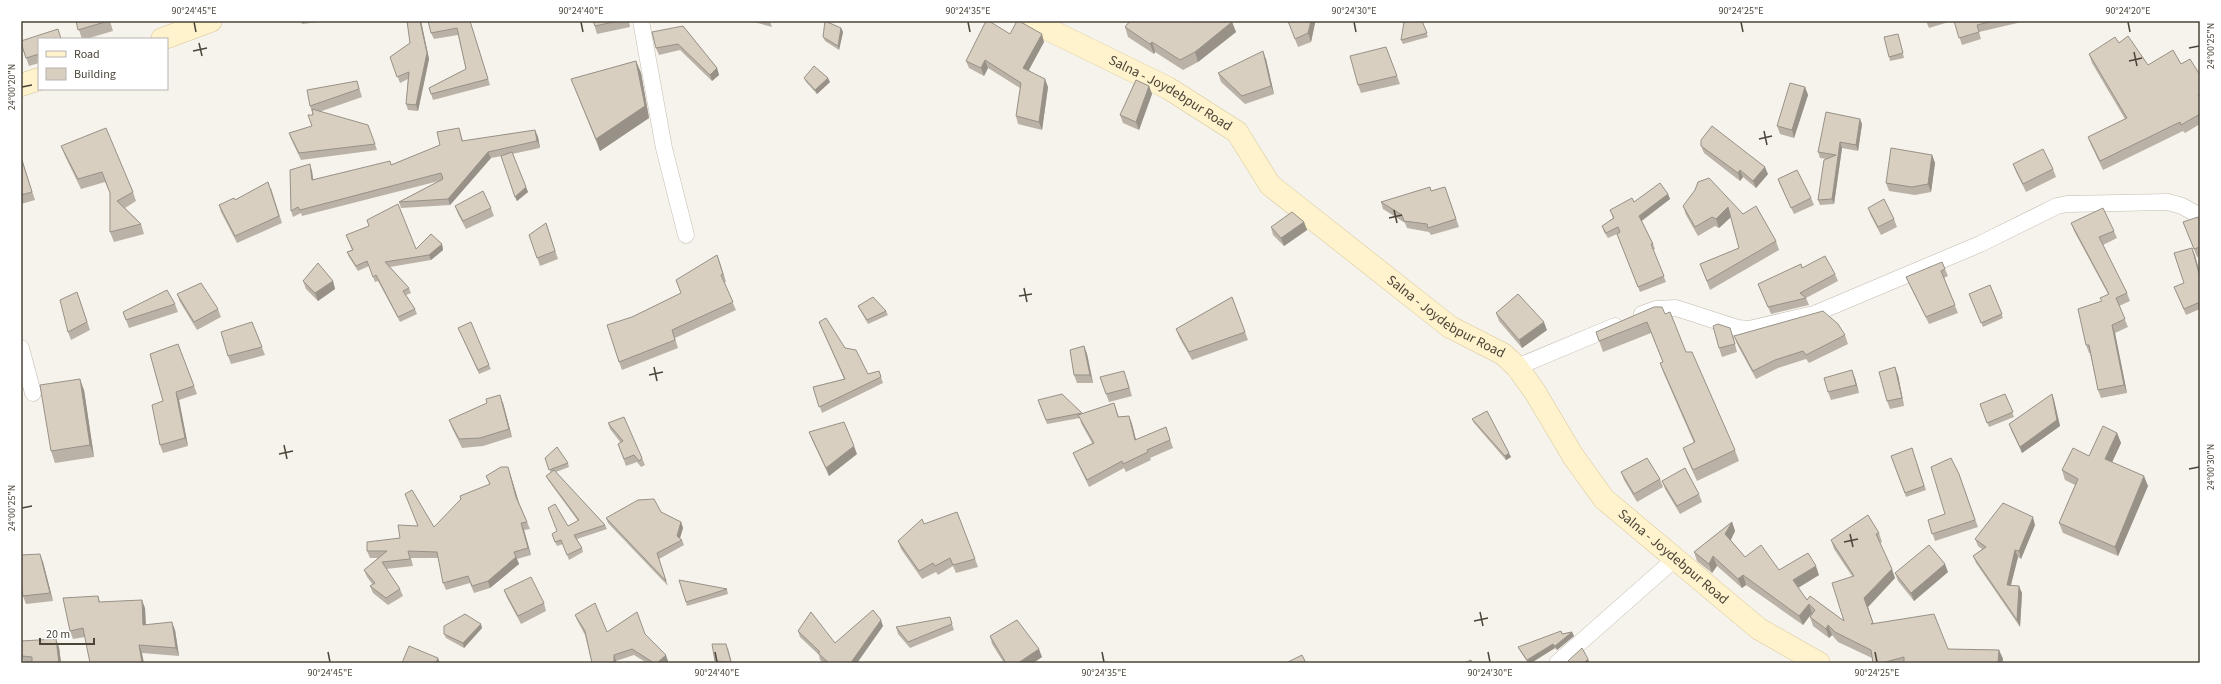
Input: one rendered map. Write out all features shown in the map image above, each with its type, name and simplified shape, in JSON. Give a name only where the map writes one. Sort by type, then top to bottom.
[{"type":"main road","points":[[165,38],[211,21]]},
{"type":"main road","name":"Salna - Joydebpur Road","points":[[1031,21],[1168,88],[1237,132],[1270,185],[1450,327],[1504,354],[1517,367],[1535,392],[1573,456],[1604,499],[1759,629],[1819,663]]},
{"type":"main road","points":[[21,85],[38,79]]},
{"type":"street","points":[[641,21],[664,148],[686,235]]},
{"type":"street","points":[[1517,367],[1656,309],[1676,308],[1738,328],[1749,329],[1814,314],[1980,244],[2062,205],[2168,202],[2182,206],[2200,216]]},
{"type":"street","points":[[21,348],[33,393]]},
{"type":"street","points":[[1557,663],[1676,558]]},
{"type":"building","points":[[76,21],[108,21],[78,30]]},
{"type":"building","points":[[407,21],[420,21],[427,53],[416,105],[406,104],[409,72],[397,77],[390,57],[410,43]]},
{"type":"building","points":[[428,21],[470,21],[488,79],[431,94],[429,88],[466,69],[457,28],[431,33]]},
{"type":"building","points":[[593,21],[618,21],[595,26]]},
{"type":"building","points":[[825,21],[841,28],[838,46],[823,37]]},
{"type":"building","points":[[986,21],[989,21],[1010,34],[1017,21],[1019,21],[1042,34],[1023,68],[1045,79],[1039,122],[1016,116],[1021,83],[985,60],[981,68],[966,61]]},
{"type":"building","points":[[1130,21],[1232,22],[1195,52],[1180,60],[1152,42],[1150,44],[1125,27]]},
{"type":"building","points":[[1288,21],[1311,21],[1308,33],[1295,39]]},
{"type":"building","points":[[1422,21],[1427,33],[1401,40],[1404,22]]},
{"type":"building","points":[[1954,21],[1994,21],[1977,25],[1979,32],[1959,38]]},
{"type":"building","points":[[683,26],[717,68],[710,75],[678,44],[656,48],[652,32]]},
{"type":"building","points":[[58,29],[61,38],[38,38],[38,54],[26,58],[21,41]]},
{"type":"building","points":[[1898,34],[1903,53],[1889,57],[1884,37]]},
{"type":"building","points":[[2128,36],[2148,65],[2173,50],[2181,64],[2190,59],[2200,75],[2200,94],[2198,95],[2200,98],[2200,114],[2181,125],[2180,122],[2100,161],[2088,137],[2127,118],[2089,54],[2115,37],[2119,43]]},
{"type":"building","points":[[1386,47],[1397,76],[1358,85],[1350,56]]},
{"type":"building","points":[[1263,51],[1271,86],[1242,96],[1218,73]]},
{"type":"building","points":[[636,61],[645,106],[596,139],[571,79]]},
{"type":"building","points":[[814,66],[828,78],[815,90],[804,78]]},
{"type":"building","points":[[1136,80],[1149,86],[1136,122],[1120,115]]},
{"type":"building","points":[[357,81],[359,89],[310,106],[307,90]]},
{"type":"building","points":[[1790,83],[1805,87],[1792,130],[1777,126]]},
{"type":"building","points":[[312,109],[368,125],[375,144],[299,153],[289,133],[312,126],[308,115],[313,115]]},
{"type":"building","points":[[1826,112],[1860,119],[1856,145],[1840,142],[1832,199],[1818,200],[1824,160],[1836,155],[1818,152]]},
{"type":"building","points":[[1712,126],[1765,167],[1753,181],[1740,170],[1738,173],[1701,146],[1701,140]]},
{"type":"building","points":[[106,128],[133,192],[117,201],[141,224],[110,232],[110,193],[102,172],[78,179],[61,146]]},
{"type":"building","points":[[459,128],[462,141],[535,130],[537,141],[488,152],[448,199],[399,202],[443,179],[441,173],[300,210],[298,207],[291,211],[290,170],[310,164],[312,180],[390,161],[391,165],[440,145],[437,132]]},
{"type":"building","points":[[1891,148],[1932,155],[1928,184],[1912,187],[1886,183]]},
{"type":"building","points":[[2043,149],[2053,169],[2023,184],[2013,164]]},
{"type":"building","points":[[512,152],[526,187],[515,197],[501,156]]},
{"type":"building","points":[[21,157],[32,192],[21,195]]},
{"type":"building","points":[[1797,170],[1811,198],[1791,208],[1778,179]]},
{"type":"building","points":[[1709,178],[1743,214],[1756,206],[1776,241],[1707,281],[1700,264],[1739,248],[1728,207],[1716,219],[1712,217],[1695,227],[1683,206],[1695,190],[1698,182]]},
{"type":"building","points":[[268,182],[279,216],[235,236],[219,205],[234,198],[235,200]]},
{"type":"building","points":[[1660,183],[1668,194],[1639,216],[1653,244],[1651,244],[1664,276],[1638,287],[1617,234],[1620,232],[1618,227],[1606,233],[1602,226],[1614,218],[1610,210],[1632,198],[1634,202]]},
{"type":"building","points":[[1430,187],[1431,191],[1445,187],[1456,219],[1428,228],[1427,224],[1404,221],[1402,215],[1381,202]]},
{"type":"building","points":[[483,191],[491,208],[463,221],[455,206]]},
{"type":"building","points":[[1884,199],[1894,219],[1878,227],[1868,208]]},
{"type":"building","points":[[398,204],[416,249],[431,234],[442,244],[429,255],[385,262],[409,288],[403,291],[415,309],[398,317],[376,275],[373,277],[367,261],[356,266],[347,252],[353,250],[346,235],[369,226],[367,220]]},
{"type":"building","points":[[2103,208],[2114,231],[2099,237],[2127,293],[2116,298],[2125,319],[2112,325],[2124,385],[2098,390],[2089,345],[2086,345],[2078,309],[2102,301],[2100,298],[2109,294],[2071,223]]},
{"type":"building","points":[[1292,212],[1304,222],[1281,238],[1271,227]]},
{"type":"building","points":[[2198,217],[2200,221],[2200,247],[2194,249],[2183,222]]},
{"type":"building","points":[[546,223],[555,251],[537,258],[529,235]]},
{"type":"building","points":[[2192,248],[2200,277],[2200,302],[2184,309],[2174,287],[2184,283],[2174,253]]},
{"type":"building","points":[[717,255],[723,274],[721,275],[733,302],[672,330],[675,340],[619,362],[607,325],[632,317],[681,293],[676,280]]},
{"type":"building","points":[[1825,256],[1835,274],[1800,293],[1806,298],[1768,307],[1758,284],[1801,264],[1802,268]]},
{"type":"building","points":[[1942,262],[1945,269],[1941,271],[1955,305],[1926,317],[1906,277]]},
{"type":"building","points":[[318,263],[333,281],[315,293],[303,281]]},
{"type":"building","points":[[201,283],[218,309],[194,322],[177,294]]},
{"type":"building","points":[[1990,285],[2002,314],[1981,323],[1969,294]]},
{"type":"building","points":[[167,290],[175,304],[126,320],[123,312]]},
{"type":"building","points":[[77,292],[87,322],[68,332],[60,300]]},
{"type":"building","points":[[1518,294],[1544,322],[1519,340],[1496,313]]},
{"type":"building","points":[[873,297],[886,311],[867,320],[858,306]]},
{"type":"building","points":[[1232,297],[1245,332],[1189,352],[1176,329]]},
{"type":"building","points":[[1654,307],[1662,307],[1665,314],[1670,312],[1686,352],[1692,352],[1735,450],[1693,470],[1683,448],[1695,442],[1660,363],[1663,362],[1647,322],[1599,341],[1596,332]]},
{"type":"building","points":[[1823,311],[1838,324],[1845,335],[1806,355],[1803,351],[1775,360],[1753,371],[1734,336]]},
{"type":"building","points":[[826,318],[845,348],[856,350],[868,374],[879,371],[881,377],[819,407],[813,387],[845,379],[819,322]]},
{"type":"building","points":[[252,322],[262,347],[228,356],[221,332]]},
{"type":"building","points":[[471,322],[489,365],[478,370],[458,328]]},
{"type":"building","points":[[1718,324],[1730,328],[1735,344],[1719,348],[1713,326]]},
{"type":"building","points":[[178,344],[194,386],[176,392],[185,438],[160,445],[152,405],[163,401],[150,354]]},
{"type":"building","points":[[1084,346],[1090,375],[1074,375],[1070,350]]},
{"type":"building","points":[[1895,367],[1902,398],[1887,401],[1879,372]]},
{"type":"building","points":[[1852,370],[1856,385],[1828,392],[1824,378]]},
{"type":"building","points":[[1124,371],[1129,388],[1106,394],[1100,377]]},
{"type":"building","points":[[80,379],[90,445],[51,451],[40,385]]},
{"type":"building","points":[[1062,394],[1082,413],[1046,420],[1038,400]]},
{"type":"building","points":[[2005,394],[2013,412],[1987,423],[1980,404]]},
{"type":"building","points":[[2052,394],[2057,420],[2020,447],[2009,424]]},
{"type":"building","points":[[500,395],[509,429],[480,438],[459,439],[449,420],[487,403],[486,399]]},
{"type":"building","points":[[1114,403],[1118,417],[1129,416],[1135,440],[1166,427],[1170,440],[1147,450],[1148,452],[1123,464],[1122,461],[1087,480],[1073,453],[1094,443],[1078,415]]},
{"type":"building","points":[[1487,411],[1509,453],[1505,456],[1472,419]]},
{"type":"building","points":[[624,417],[642,458],[639,461],[634,455],[624,459],[618,444],[623,441],[608,423]]},
{"type":"building","points":[[844,422],[854,446],[826,468],[809,432]]},
{"type":"building","points":[[2103,426],[2117,433],[2105,459],[2144,476],[2115,547],[2059,523],[2078,479],[2062,470],[2073,448],[2089,456]]},
{"type":"building","points":[[557,447],[568,463],[549,470],[545,458]]},
{"type":"building","points":[[1912,448],[1924,486],[1905,493],[1891,456]]},
{"type":"building","points":[[1647,458],[1660,479],[1634,494],[1621,472]]},
{"type":"building","points":[[1951,458],[1959,474],[1975,520],[1932,534],[1928,520],[1945,514],[1931,467]]},
{"type":"building","points":[[501,467],[508,467],[516,497],[527,522],[521,523],[528,548],[514,552],[516,557],[488,581],[472,586],[468,576],[443,583],[437,552],[408,551],[410,559],[382,562],[400,589],[386,598],[370,586],[375,583],[364,570],[387,551],[367,551],[367,542],[400,538],[398,525],[418,526],[405,494],[412,490],[434,527],[461,499],[460,496],[490,484],[486,476]]},
{"type":"building","points":[[1685,468],[1699,494],[1677,506],[1662,481]]},
{"type":"building","points":[[554,470],[605,525],[574,535],[582,548],[567,555],[561,540],[555,542],[552,534],[557,531],[548,508],[555,504],[568,526],[579,520],[546,476]]},
{"type":"building","points":[[654,499],[661,512],[681,522],[677,536],[682,540],[657,553],[666,581],[606,518],[638,500]]},
{"type":"building","points":[[2003,503],[2033,517],[2019,551],[2015,550],[2007,585],[2019,586],[2017,620],[1973,556],[1986,547],[1975,539]]},
{"type":"building","points":[[957,512],[975,559],[953,565],[950,558],[935,566],[933,563],[919,571],[898,541],[922,519],[924,524]]},
{"type":"building","points":[[1868,515],[1879,533],[1876,534],[1892,569],[1864,598],[1873,623],[1871,624],[1934,614],[1948,649],[1999,650],[1998,663],[1904,663],[1904,657],[1882,663],[1873,663],[1871,650],[1835,632],[1828,625],[1826,629],[1810,617],[1815,610],[1809,604],[1799,616],[1743,575],[1738,579],[1713,556],[1709,564],[1694,552],[1732,522],[1725,534],[1745,557],[1761,545],[1779,570],[1808,553],[1816,566],[1793,580],[1807,600],[1810,596],[1844,621],[1832,583],[1854,576],[1831,540]]},
{"type":"building","points":[[1929,545],[1945,564],[1911,593],[1895,573]]},
{"type":"building","points":[[40,554],[50,593],[23,596],[21,586],[21,555]]},
{"type":"building","points":[[531,577],[544,603],[518,616],[504,590]]},
{"type":"building","points":[[679,580],[727,589],[686,602]]},
{"type":"building","points":[[98,596],[99,602],[142,600],[143,625],[172,622],[176,648],[139,645],[142,663],[90,663],[83,628],[70,631],[63,598]]},
{"type":"building","points":[[595,603],[607,632],[637,612],[645,634],[666,655],[657,663],[654,663],[632,649],[614,655],[614,662],[612,663],[592,663],[585,631],[575,615]]},
{"type":"building","points":[[873,610],[881,620],[852,661],[856,663],[829,663],[798,631],[811,612],[835,643]]},
{"type":"building","points":[[465,614],[481,624],[463,643],[444,634],[444,626]]},
{"type":"building","points":[[950,617],[952,624],[908,642],[896,627]]},
{"type":"building","points":[[1017,620],[1039,649],[1018,663],[1006,663],[990,636]]},
{"type":"building","points":[[1561,631],[1562,634],[1572,632],[1555,646],[1553,644],[1527,660],[1518,647]]},
{"type":"building","points":[[56,639],[59,663],[32,663],[32,657],[22,656],[21,641]]},
{"type":"building","points":[[712,644],[726,644],[731,662],[715,661]]},
{"type":"building","points":[[409,646],[438,658],[436,663],[402,663]]},
{"type":"building","points":[[1582,648],[1588,659],[1584,663],[1569,663],[1568,661]]},
{"type":"building","points":[[1302,655],[1306,663],[1286,663]]},
{"type":"building","points":[[1471,660],[1472,663],[1464,663]]}]
